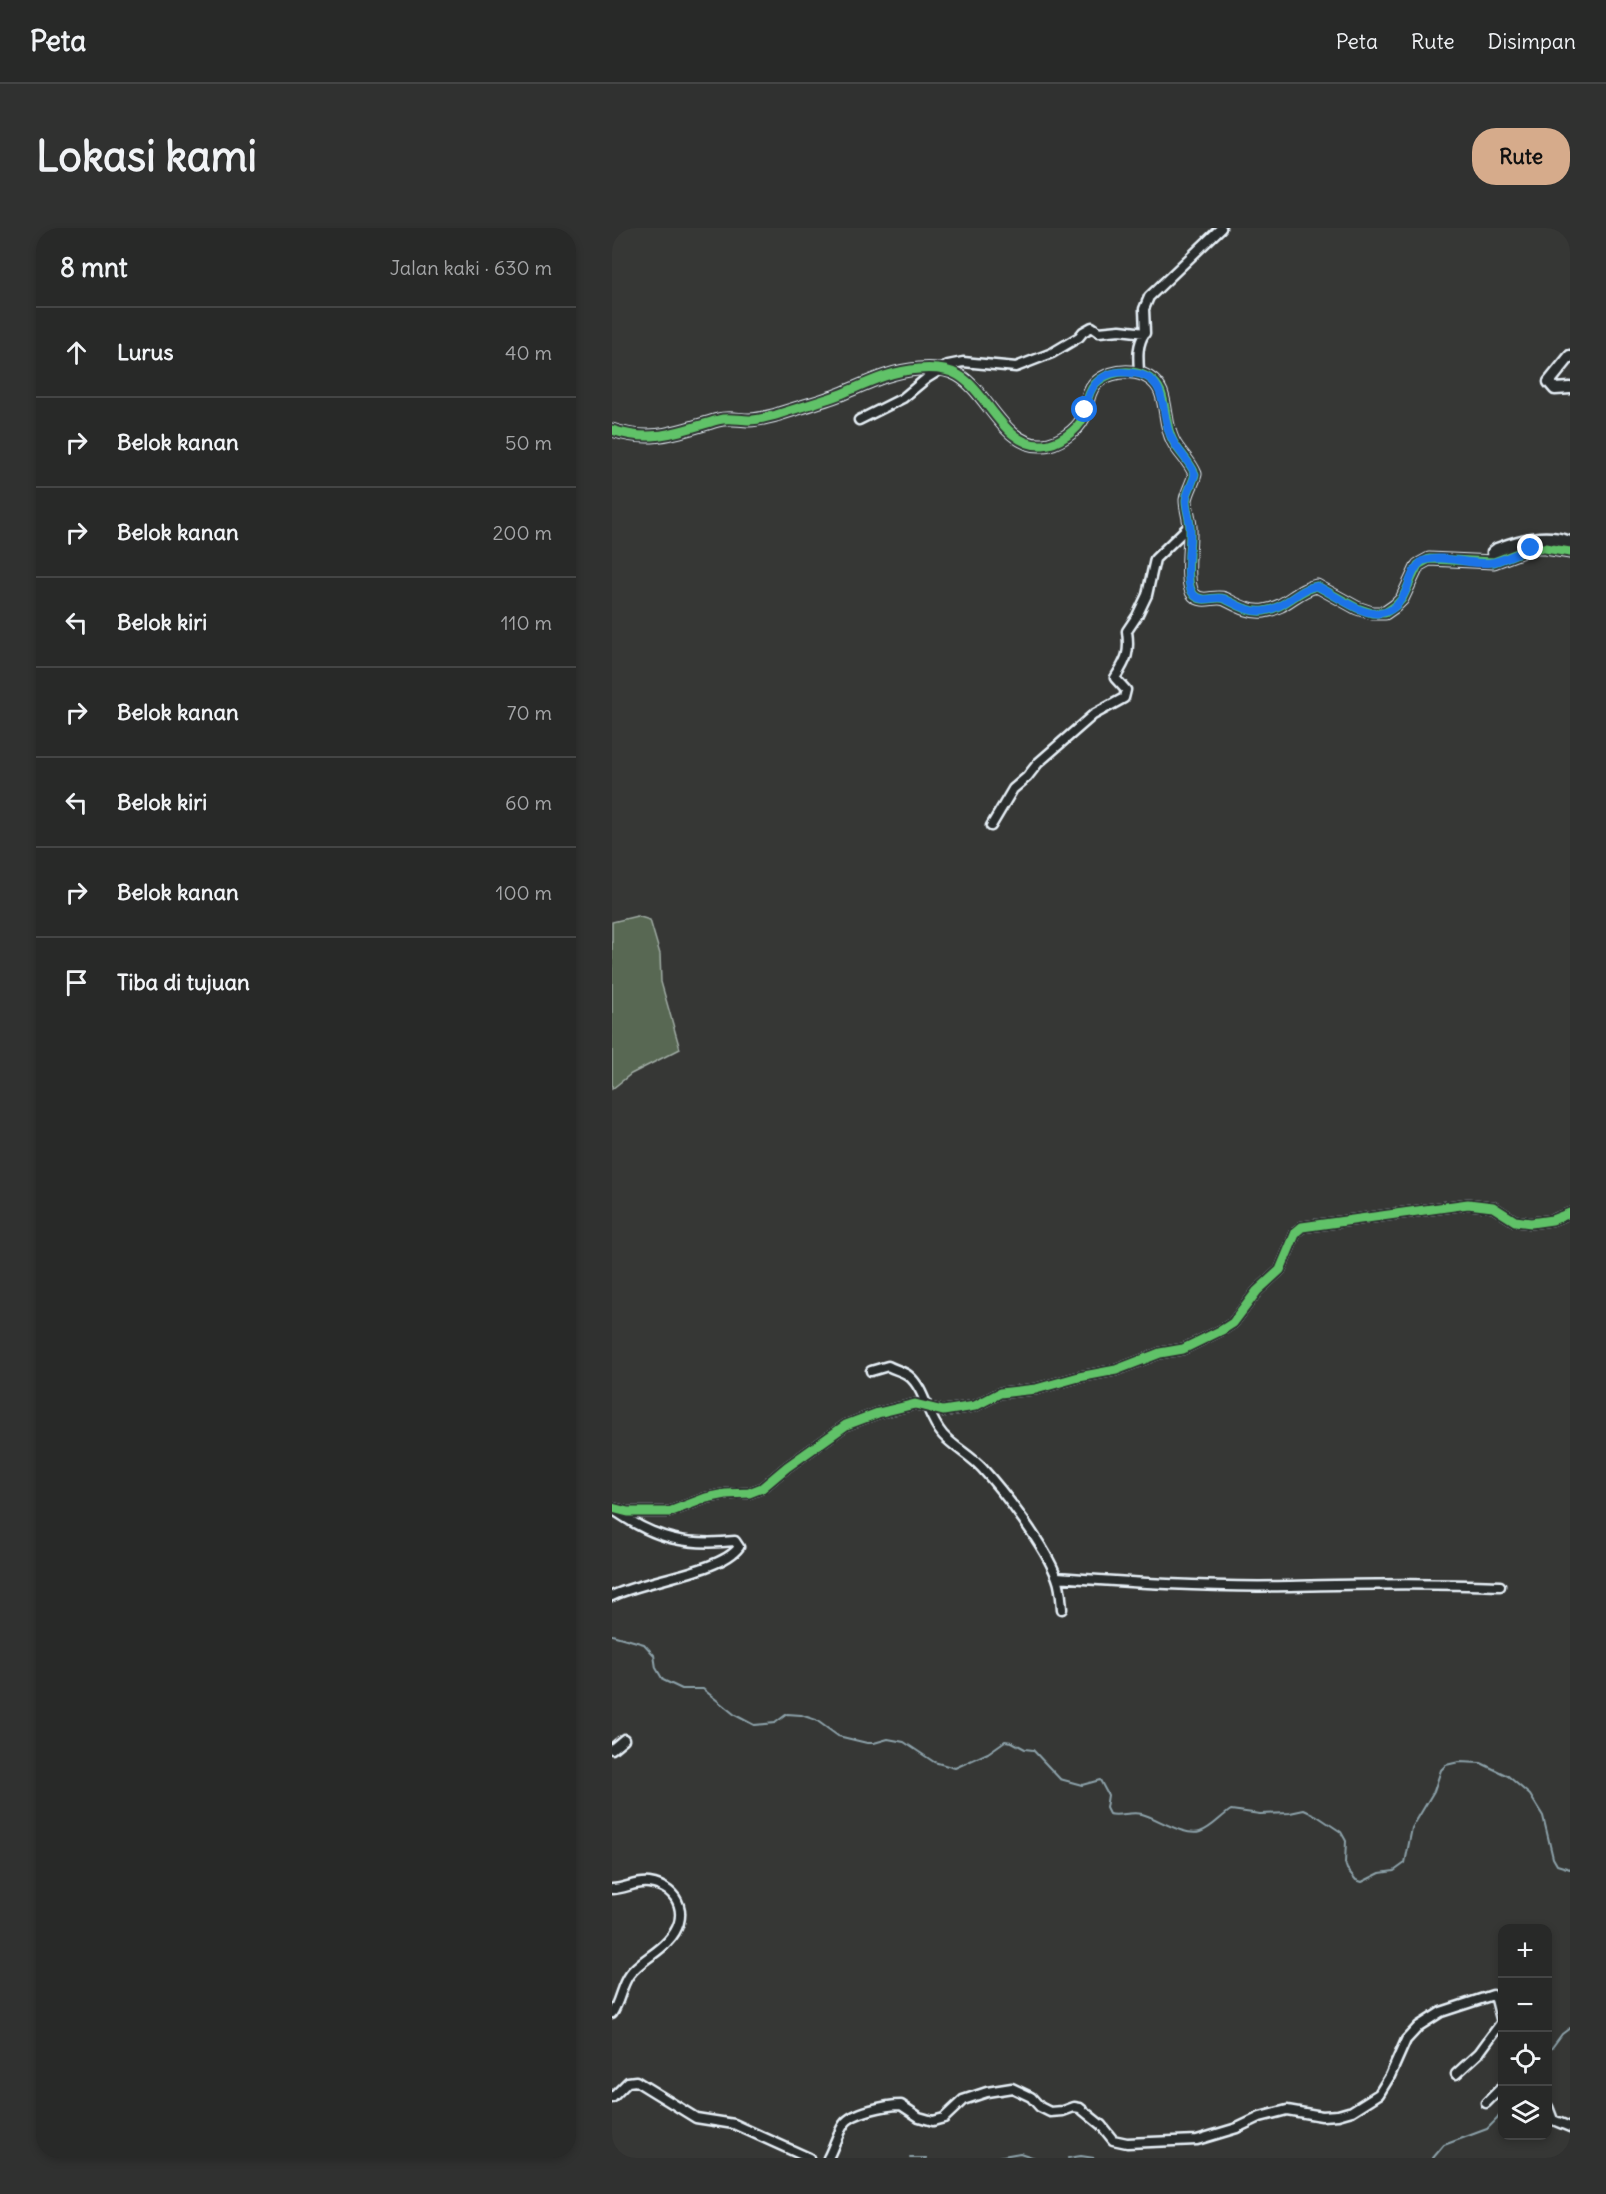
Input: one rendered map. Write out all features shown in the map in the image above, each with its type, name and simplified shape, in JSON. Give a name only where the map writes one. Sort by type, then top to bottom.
[{"type":"street","points":[[1221,228],[1149,297],[1144,309],[1145,333],[1140,340],[1139,349],[1139,371],[1160,391],[1169,432],[1178,451],[1187,460],[1195,474],[1186,500],[1190,525],[1189,575],[1195,597],[1220,598],[1254,611],[1264,611],[1278,607],[1304,590],[1317,586],[1349,605],[1372,614],[1385,612],[1402,599],[1412,575],[1422,561],[1441,558],[1494,562],[1531,548],[1570,552]]},
{"type":"street","points":[[859,420],[903,398],[927,378],[955,363],[1016,368],[1052,353],[1079,338],[1083,332],[1092,327],[1099,332],[1120,330],[1145,333]]},
{"type":"street","points":[[1570,356],[1549,382],[1555,390],[1570,388]]},
{"type":"street","points":[[612,430],[636,436],[666,436],[720,419],[752,420],[774,415],[840,394],[894,373],[920,369],[943,369],[959,375],[970,385],[1013,435],[1023,442],[1044,445],[1063,438],[1078,426],[1090,389],[1104,377],[1123,372],[1143,374]]},
{"type":"street","points":[[991,826],[1013,789],[1038,763],[1093,715],[1125,698],[1126,690],[1115,678],[1127,659],[1129,646],[1127,631],[1147,595],[1155,559],[1190,525]]},
{"type":"street","points":[[1494,562],[1493,552],[1497,549],[1531,538],[1559,538],[1570,542]]},
{"type":"street","points":[[612,1509],[628,1512],[669,1512],[706,1498],[756,1491],[846,1425],[892,1408],[915,1404],[943,1411],[967,1408],[1000,1394],[1036,1389],[1116,1370],[1160,1353],[1182,1348],[1233,1323],[1257,1291],[1280,1270],[1296,1232],[1302,1227],[1468,1204],[1493,1207],[1515,1221],[1531,1223],[1552,1220],[1570,1213]]},
{"type":"street","points":[[871,1371],[888,1366],[907,1375],[923,1395],[935,1424],[944,1435],[980,1465],[997,1484],[1037,1542],[1057,1577],[1062,1609]]},
{"type":"street","points":[[612,1509],[664,1537],[692,1543],[735,1541],[739,1547],[735,1553],[722,1561],[702,1569],[626,1589],[612,1596]]},
{"type":"street","points":[[1057,1577],[1124,1583],[1200,1585],[1289,1586],[1388,1583],[1500,1586]]},
{"type":"street","points":[[612,1749],[624,1739]]},
{"type":"street","points":[[612,1889],[639,1883],[658,1886],[676,1898],[681,1915],[678,1927],[668,1942],[628,1976],[612,2013]]},
{"type":"street","points":[[828,2158],[843,2124],[850,2118],[870,2110],[901,2105],[927,2120],[939,2120],[963,2100],[987,2092],[1012,2088],[1031,2097],[1040,2107],[1050,2112],[1080,2108],[1101,2125],[1113,2140],[1127,2143],[1197,2140],[1237,2128],[1260,2117],[1287,2110],[1322,2116],[1338,2115],[1352,2111],[1378,2094],[1393,2070],[1406,2040],[1430,2018],[1441,2012],[1493,1995],[1498,2008]]},
{"type":"street","points":[[1456,2074],[1479,2053],[1498,2030]]},
{"type":"street","points":[[612,2098],[628,2082],[634,2080],[696,2118],[734,2124],[809,2158]]},
{"type":"street","points":[[1486,2103],[1498,2091]]},
{"type":"street","points":[[1552,2117],[1553,2120],[1570,2127]]},
{"type":"green space","points":[[637,916],[650,920],[660,954],[661,982],[680,1049],[631,1074],[612,1089],[612,922]]},
{"type":"waterway","points":[[612,1635],[644,1644],[654,1655],[656,1668],[663,1680],[682,1689],[703,1689],[735,1715],[754,1725],[775,1723],[787,1714],[801,1715],[816,1720],[838,1736],[867,1743],[888,1739],[904,1742],[934,1762],[955,1768],[988,1753],[1005,1741],[1012,1742],[1025,1749],[1033,1750],[1060,1779],[1082,1785],[1100,1780],[1108,1795],[1106,1808],[1109,1814],[1142,1814],[1187,1832],[1200,1832],[1231,1810],[1260,1814],[1304,1810],[1341,1832],[1346,1841],[1347,1869],[1356,1880],[1362,1882],[1380,1873],[1394,1871],[1405,1863],[1412,1828],[1434,1791],[1441,1770],[1446,1765],[1459,1762],[1481,1763],[1508,1776],[1530,1795],[1543,1816],[1553,1858],[1557,1865],[1570,1869]]},
{"type":"waterway","points":[[1552,2048],[1562,2034],[1570,2028]]},
{"type":"waterway","points":[[1433,2158],[1444,2145],[1487,2129],[1498,2118]]},
{"type":"waterway","points":[[992,2158],[1020,2153],[1035,2158]]},
{"type":"waterway","points":[[1068,2158],[1081,2156],[1094,2158]]},
{"type":"waterway","points":[[910,2158],[927,2158]]},
{"type":"cycle path","points":[[612,430],[653,436],[678,432],[722,419],[759,419],[833,397],[888,375],[908,370],[934,369],[953,373],[969,383],[997,418],[1017,438],[1029,444],[1043,445],[1061,439],[1076,428],[1083,418],[1095,384],[1111,374],[1131,372],[1149,378],[1156,384],[1161,392],[1170,435],[1195,474],[1186,500],[1190,528],[1189,582],[1191,590],[1198,598],[1221,598],[1249,610],[1264,611],[1279,606],[1317,586],[1357,608],[1372,613],[1385,613],[1402,599],[1418,565],[1429,559],[1494,562],[1531,548],[1570,552]]},
{"type":"cycle path","points":[[612,1508],[628,1512],[669,1512],[706,1498],[749,1493],[762,1488],[787,1467],[846,1425],[878,1413],[915,1404],[943,1411],[975,1406],[1000,1393],[1036,1389],[1116,1370],[1160,1353],[1183,1349],[1233,1323],[1257,1291],[1280,1270],[1296,1232],[1302,1227],[1468,1204],[1493,1207],[1515,1221],[1531,1223],[1552,1220],[1570,1213]]},
{"type":"route","points":[[1085,410],[1090,389],[1104,377],[1113,373],[1143,374],[1160,391],[1169,432],[1178,451],[1187,460],[1195,474],[1186,500],[1190,525],[1190,583],[1195,597],[1201,599],[1220,598],[1242,608],[1264,611],[1278,607],[1304,590],[1317,586],[1349,605],[1372,614],[1385,612],[1402,599],[1412,575],[1422,561],[1441,558],[1494,562],[1531,548]]}]
